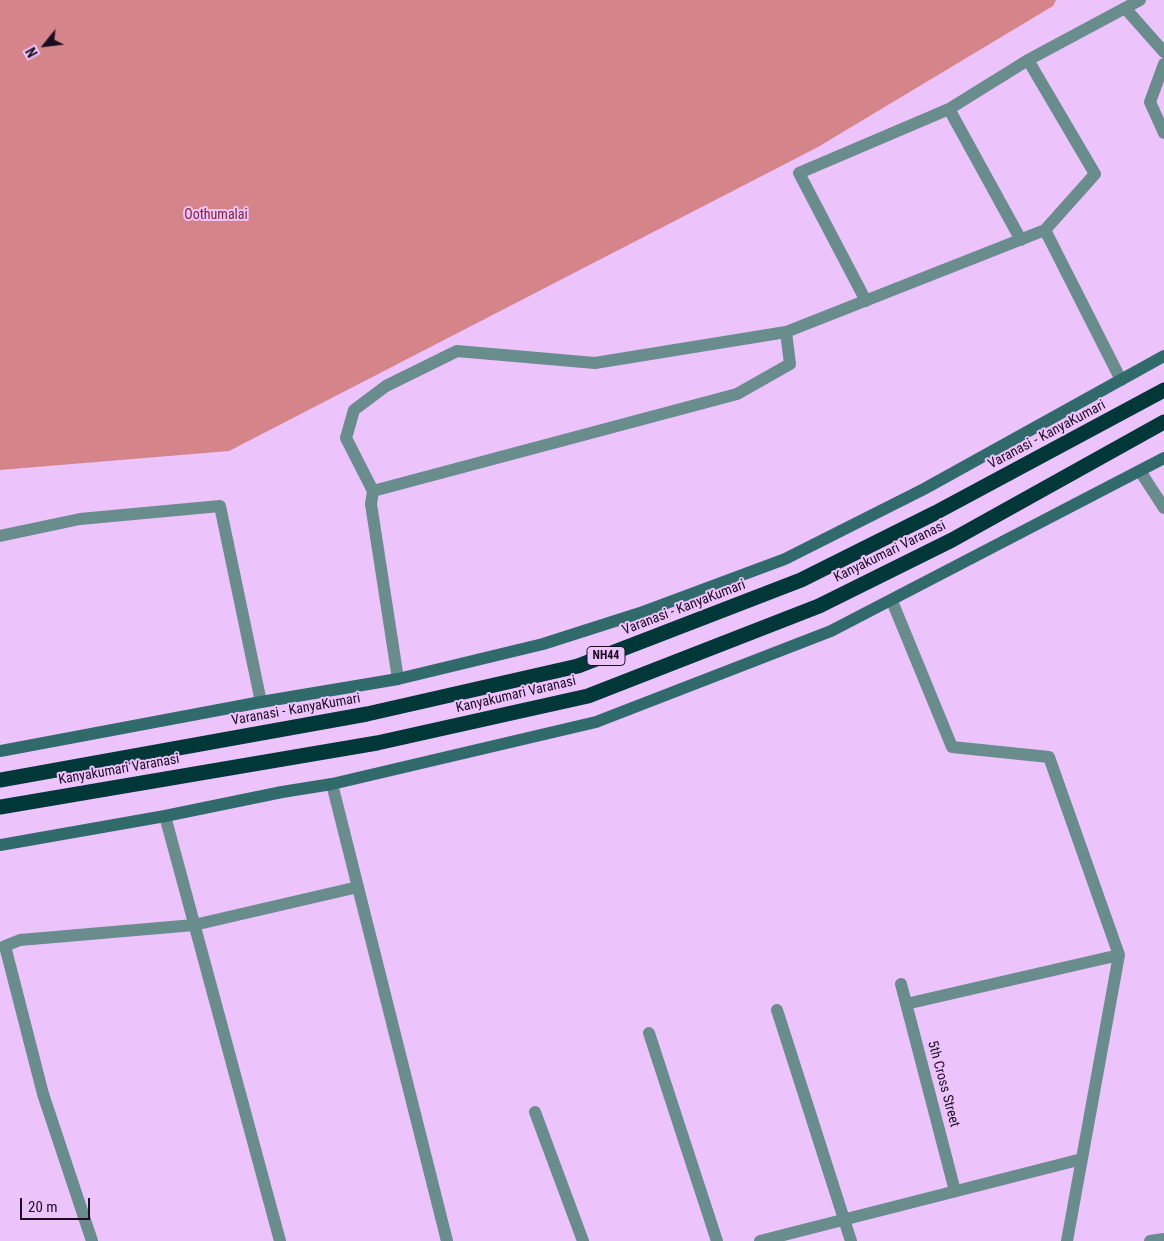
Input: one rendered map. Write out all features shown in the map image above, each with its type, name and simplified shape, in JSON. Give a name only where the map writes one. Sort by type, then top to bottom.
[{"type":"highway","name":"Varanasi - KanyaKumari","points":[[0,780],[367,714],[578,666],[801,580],[935,513],[1164,390]]},
{"type":"highway","name":"Kanyakumari Varanasi","points":[[0,807],[376,743],[588,696],[819,606],[952,540],[1164,422]]},
{"type":"street","points":[[866,301],[799,173],[950,109],[1028,60],[1140,0]]},
{"type":"street","points":[[1125,8],[1164,52]]},
{"type":"street","points":[[398,679],[371,504],[373,491],[346,438],[354,410],[386,386],[457,351],[595,363],[786,332],[1045,230],[1095,174],[1028,60]]},
{"type":"street","points":[[1164,64],[1150,102],[1164,133]]},
{"type":"street","points":[[950,109],[1021,240]]},
{"type":"street","points":[[1045,230],[1121,380]]},
{"type":"street","points":[[373,491],[737,394],[790,364],[786,332]]},
{"type":"street","points":[[0,751],[261,702],[398,679],[543,644],[640,613],[784,559],[924,489],[1164,356]]},
{"type":"street","points":[[0,845],[332,784],[596,722],[831,631],[892,601],[1164,458]]},
{"type":"street","points":[[1140,471],[1164,508]]},
{"type":"street","points":[[0,536],[80,519],[220,506],[261,702]]},
{"type":"street","points":[[892,601],[952,747],[1049,757],[1120,955],[1067,1241]]},
{"type":"street","points":[[332,784],[447,1241]]},
{"type":"street","points":[[165,816],[278,1240]]},
{"type":"street","points":[[92,1241],[43,1094],[5,946],[20,940],[194,924],[358,887]]},
{"type":"street","points":[[906,1004],[1120,955]]},
{"type":"street","name":"5th Cross Street","points":[[901,984],[955,1191]]},
{"type":"street","points":[[777,1010],[851,1241]]},
{"type":"street","points":[[648,1033],[717,1241]]},
{"type":"street","points":[[535,1112],[583,1241]]},
{"type":"street","points":[[760,1241],[1082,1159]]},
{"type":"street","points":[[1150,1241],[1164,1239]]},
{"type":"green space","name":"Oothumalai","points":[[0,0],[1056,0],[1053,6],[818,147],[229,451],[0,470]]}]
